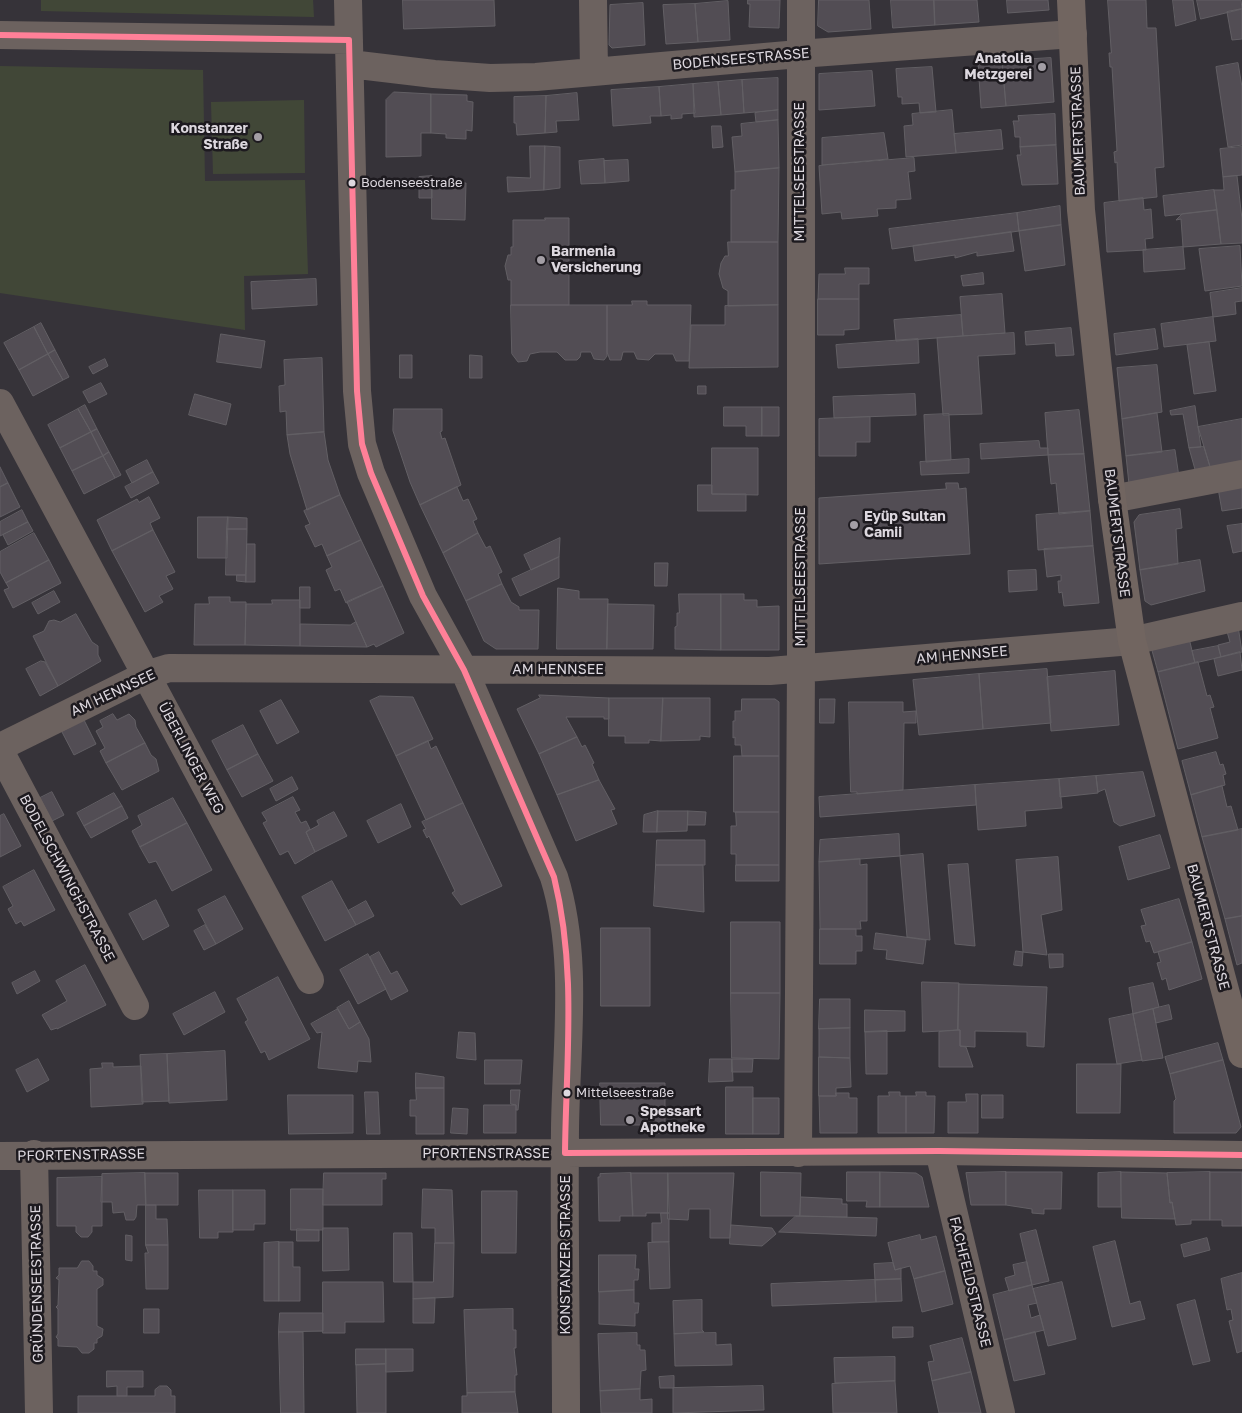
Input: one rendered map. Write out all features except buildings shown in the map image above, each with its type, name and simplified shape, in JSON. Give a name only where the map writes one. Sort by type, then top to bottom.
[{"type":"street","name":"KONSTANZER STRASSE","points":[[348,0],[357,392],[362,444],[371,474],[424,596],[464,670],[554,877],[561,899],[568,961],[566,1413]]},
{"type":"street","points":[[594,0],[594,72]]},
{"type":"street","name":"MITTELSEESTRASSE","points":[[798,1153],[801,668],[799,54],[801,0]]},
{"type":"street","name":"BAUMERTSTRASSE","points":[[1071,0],[1081,210],[1112,499],[1132,641],[1242,1054]]},
{"type":"street","name":"BODENSEESTRASSE","points":[[0,35],[349,52],[434,74],[490,78],[536,77],[799,54],[1074,34]]},
{"type":"street","name":"ÜBERLINGER WEG","points":[[0,403],[310,980]]},
{"type":"street","points":[[1112,499],[1242,474]]},
{"type":"street","name":"AM HENNSEE","points":[[0,749],[146,675],[169,668],[770,671],[1132,641],[1242,616]]},
{"type":"street","name":"BODELSCHWINGHSTRASSE","points":[[0,749],[135,1006]]},
{"type":"street","name":"PFORTENSTRASSE","points":[[0,1156],[34,1154],[940,1152],[1242,1155]]},
{"type":"street","name":"FACHFELDSTRASSE","points":[[940,1152],[1001,1413]]},
{"type":"street","name":"GRÜNDENSEESTRASSE","points":[[34,1154],[40,1413]]},
{"type":"green space","points":[[41,0],[313,0],[314,17],[41,11]]},
{"type":"green space","name":"Konstanzer Straße","points":[[0,66],[203,70],[205,181],[305,180],[308,274],[244,276],[245,330],[0,293]]},
{"type":"green space","name":"Konstanzer Straße","points":[[304,100],[305,173],[213,174],[211,102]]},
{"type":"transit line","points":[[0,35],[349,40]]},
{"type":"transit line","points":[[349,40],[357,391],[362,444],[371,473],[423,596],[464,670],[554,877],[566,946],[568,980],[569,1015],[565,1153]]},
{"type":"transit line","points":[[565,1153],[939,1151],[1242,1155]]},
{"type":"place","name":"Anatolia Metzgerei","points":[[1042,67]]},
{"type":"place","name":"Konstanzer Straße","points":[[258,137]]},
{"type":"place","name":"Bodenseestraße","points":[[352,183]]},
{"type":"place","name":"Barmenia Versicherung","points":[[541,260]]},
{"type":"place","name":"Eyüp Sultan Camii","points":[[854,525]]},
{"type":"place","name":"Mittelseestraße","points":[[567,1093]]},
{"type":"place","name":"Spessart Apotheke","points":[[630,1120]]}]
